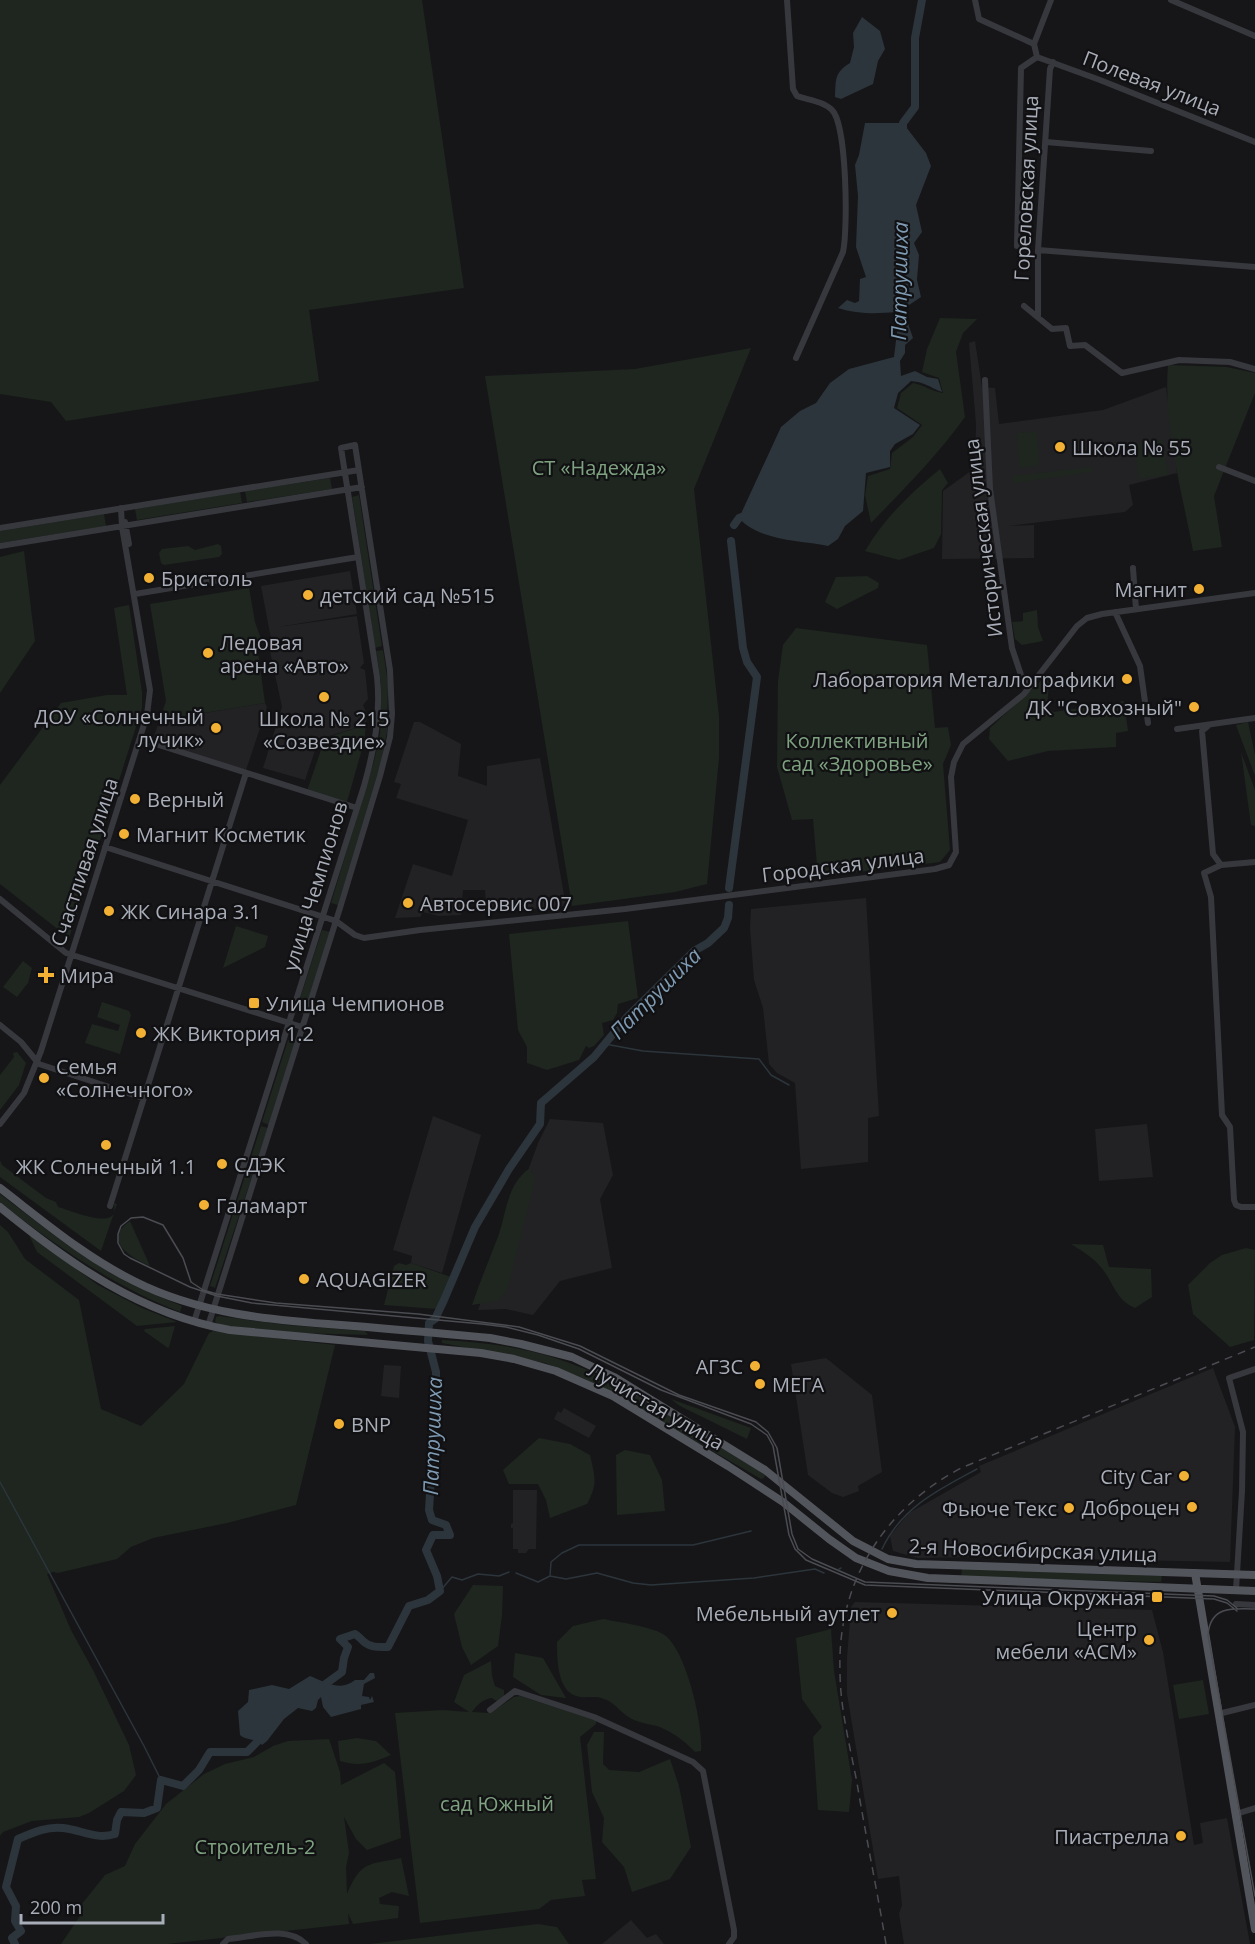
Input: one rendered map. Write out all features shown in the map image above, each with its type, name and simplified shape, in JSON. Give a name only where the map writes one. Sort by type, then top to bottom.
[{"type":"main road","points":[[0,1188],[77,1247],[118,1273],[156,1291],[198,1307],[213,1310]]},
{"type":"main road","name":"Лучистая улица","points":[[0,1207],[62,1256],[101,1280],[156,1309],[194,1322],[274,1335],[448,1350],[514,1359],[571,1376],[613,1396],[728,1466],[783,1502],[840,1548],[883,1569],[928,1578],[1255,1591]]},
{"type":"main road","name":"2-я Новосибирская улица","points":[[213,1310],[316,1323],[441,1333],[521,1344],[589,1364],[765,1470],[853,1540],[888,1559],[916,1564],[1255,1575]]},
{"type":"main road","points":[[728,1466],[763,1481],[768,1476],[765,1470]]},
{"type":"main road","points":[[1195,1573],[1255,1929]]},
{"type":"street","points":[[787,0],[793,89],[797,96],[824,104],[835,113],[839,124],[844,161],[846,233],[843,252],[796,358]]},
{"type":"street","points":[[975,0],[979,19],[1034,44]]},
{"type":"street","points":[[1017,246],[1021,68],[1037,57],[1034,44],[1051,0]]},
{"type":"street","points":[[1171,0],[1255,36]]},
{"type":"street","name":"Полевая улица","points":[[1037,57],[1255,142]]},
{"type":"street","name":"Гореловская улица","points":[[1038,317],[1038,250],[1050,69],[1053,62]]},
{"type":"street","points":[[1046,142],[1151,151]]},
{"type":"street","points":[[1038,250],[1255,267]]},
{"type":"street","points":[[1024,306],[1052,329],[1066,328],[1070,346],[1085,345],[1122,373],[1179,360],[1230,362],[1255,369]]},
{"type":"street","name":"Историческая улица","points":[[985,380],[990,489],[1012,648],[1021,675],[1031,685]]},
{"type":"street","name":"улица Чемпионов","points":[[194,1322],[371,760],[378,698],[374,654],[341,447],[355,445],[387,648],[392,714],[390,737],[336,921],[208,1326]]},
{"type":"street","points":[[1219,467],[1255,481]]},
{"type":"street","points":[[0,528],[359,470]]},
{"type":"street","points":[[0,546],[362,487]]},
{"type":"street","name":"Счастливая улица","points":[[0,1124],[24,1093],[36,1062],[147,715],[150,690],[121,508]]},
{"type":"street","points":[[134,590],[358,557]]},
{"type":"street","points":[[1133,568],[1137,609]]},
{"type":"street","name":"Городская улица","points":[[336,921],[355,935],[364,938],[608,911],[897,875],[949,865],[955,857],[957,844],[951,777],[957,755],[969,738],[1017,701],[1077,626],[1087,618],[1115,612],[1255,593]]},
{"type":"street","points":[[1115,612],[1140,666],[1148,723]]},
{"type":"street","points":[[1177,729],[1255,718]]},
{"type":"street","points":[[1208,726],[1202,731],[1210,830],[1213,854],[1221,865]]},
{"type":"street","points":[[140,739],[357,808]]},
{"type":"street","points":[[110,1206],[246,773]]},
{"type":"street","points":[[105,847],[336,921]]},
{"type":"street","points":[[1255,862],[1221,865],[1204,873],[1211,897],[1222,1115],[1230,1127],[1236,1205],[1255,1207]]},
{"type":"street","points":[[0,899],[71,955],[303,1027]]},
{"type":"street","points":[[0,1025],[21,1042],[36,1062],[143,1098]]},
{"type":"street","points":[[1236,1590],[1243,1432],[1229,1378],[1255,1370]]},
{"type":"street","points":[[1236,1604],[1255,1605]]},
{"type":"street","points":[[490,1710],[515,1692],[594,1717],[693,1762],[703,1771],[734,1930],[734,1937],[729,1944]]},
{"type":"street","points":[[1218,1714],[1255,1706]]},
{"type":"street","points":[[1236,1814],[1255,1808]]},
{"type":"street","points":[[223,1944],[228,1940],[284,1933],[299,1938],[306,1944]]},
{"type":"shaded area","points":[[975,341],[982,387],[995,388],[999,424],[1103,410],[1166,387],[1177,473],[1129,485],[1133,505],[1125,512],[1008,526],[1034,525],[1034,558],[942,559],[943,491],[975,468],[976,424],[969,343]]},
{"type":"shaded area","name":"Школа № 215 «Созвездие»","points":[[350,571],[357,614],[278,627],[357,616],[364,663],[360,668],[365,670],[368,699],[363,705],[367,714],[366,725],[319,739],[305,780],[263,768],[282,707],[268,642],[271,639],[261,586]]},
{"type":"shaded area","points":[[265,703],[267,707],[246,770],[152,742],[160,719],[172,723],[187,720],[187,716]]},
{"type":"shaded area","points":[[414,722],[420,722],[461,744],[458,776],[487,786],[487,766],[540,758],[566,906],[491,912],[486,903],[485,890],[463,890],[461,915],[439,916],[423,912],[420,917],[395,918],[413,864],[452,876],[468,820],[396,798],[401,784],[394,782]]},
{"type":"shaded area","points":[[866,898],[879,1116],[868,1118],[868,1162],[801,1169],[795,1083],[777,1073],[769,1064],[763,1008],[754,980],[750,928],[751,909]]},
{"type":"shaded area","points":[[433,1116],[481,1135],[442,1273],[411,1263],[412,1256],[393,1250]]},
{"type":"shaded area","points":[[550,1119],[603,1123],[613,1175],[600,1199],[612,1268],[560,1281],[533,1315],[506,1309],[478,1310],[538,1143]]},
{"type":"shaded area","points":[[1147,1124],[1153,1177],[1099,1181],[1095,1129]]},
{"type":"shaded area","points":[[826,1358],[872,1395],[882,1472],[858,1486],[859,1491],[843,1497],[832,1493],[808,1475],[791,1364]]},
{"type":"shaded area","points":[[384,1365],[401,1366],[399,1398],[381,1396]]},
{"type":"shaded area","points":[[1213,1368],[1235,1427],[1230,1562],[918,1558],[893,1551],[890,1536],[909,1513],[981,1472],[979,1466]]},
{"type":"shaded area","points":[[564,1408],[596,1426],[589,1438],[554,1419],[558,1411],[561,1413]]},
{"type":"shaded area","points":[[513,1490],[537,1490],[536,1549],[529,1549],[526,1553],[518,1553],[518,1549],[513,1549],[511,1524],[513,1523]]},
{"type":"shaded area","points":[[855,1602],[1152,1610],[1163,1652],[1194,1845],[1203,1843],[1200,1823],[1227,1818],[1250,1944],[904,1944],[899,1914],[902,1905],[899,1876],[878,1879],[847,1694],[851,1607]]},
{"type":"shaded area","points":[[631,1920],[647,1938],[656,1934],[664,1944],[602,1944]]},
{"type":"green space","points":[[0,0],[422,0],[464,288],[309,310],[319,381],[66,421],[51,402],[0,394]]},
{"type":"green space","points":[[940,318],[977,319],[963,333],[956,352],[965,417],[932,459],[871,523],[865,495],[868,476],[890,469],[892,453],[913,437],[922,425],[897,408],[901,393],[913,383],[943,393],[939,378],[922,372],[927,349]]},
{"type":"green space","name":"СТ «Надежда»","points":[[751,348],[694,489],[719,716],[719,758],[707,884],[675,892],[572,906],[485,376],[635,369]]},
{"type":"green space","points":[[1168,365],[1227,367],[1255,373],[1255,393],[1214,496],[1222,547],[1193,551],[1171,435],[1167,388]]},
{"type":"green space","points":[[1017,433],[1037,433],[1039,463],[1037,466],[1021,468]]},
{"type":"green space","points":[[1163,440],[1168,475],[1139,479],[1135,444]]},
{"type":"green space","points":[[1092,467],[1092,472],[1013,483],[1012,476]]},
{"type":"green space","points":[[940,469],[948,483],[942,490],[941,534],[934,548],[899,560],[865,551],[899,507]]},
{"type":"green space","points":[[330,478],[332,489],[247,502],[245,491]]},
{"type":"green space","points":[[240,492],[242,503],[137,520],[135,509]]},
{"type":"green space","points":[[359,495],[382,646],[375,648],[352,497]]},
{"type":"green space","points":[[104,514],[106,526],[0,543],[0,531]]},
{"type":"green space","points":[[218,544],[221,546],[222,554],[219,557],[164,565],[161,563],[159,553],[162,549],[188,546],[195,550]]},
{"type":"green space","points":[[24,551],[35,641],[0,693],[0,557]]},
{"type":"green space","points":[[867,576],[879,583],[878,588],[837,609],[825,602],[836,577]]},
{"type":"green space","name":"Ледовая арена «Авто»","points":[[249,588],[255,622],[261,639],[258,652],[265,703],[173,718],[167,716],[169,712],[163,710],[166,701],[150,604]]},
{"type":"green space","points":[[129,605],[142,692],[142,708],[69,938],[0,884],[0,785],[61,703],[107,695],[127,695],[114,608]]},
{"type":"green space","points":[[1037,610],[1038,627],[1043,641],[1022,645],[1015,639],[1012,622],[1023,621],[1023,613]]},
{"type":"green space","name":"Коллективный сад «Здоровье»","points":[[796,628],[927,645],[935,728],[948,727],[951,745],[943,764],[950,850],[940,862],[818,877],[813,819],[792,820],[777,767],[778,681],[783,645]]},
{"type":"green space","points":[[383,650],[388,683],[387,732],[381,763],[338,905],[331,903],[380,734],[381,683],[376,651]]},
{"type":"green space","points":[[1045,677],[1049,682],[1047,708],[1054,712],[1124,701],[1128,731],[1116,733],[1116,747],[1048,751],[1008,761],[989,739],[990,728]]},
{"type":"green space","points":[[1248,722],[1255,755],[1255,776],[1236,725]]},
{"type":"green space","points":[[366,725],[364,742],[347,802],[307,791],[325,738]]},
{"type":"green space","points":[[1241,752],[1255,790],[1255,826],[1251,825]]},
{"type":"green space","points":[[628,921],[638,998],[618,1004],[613,1020],[602,1023],[604,1035],[594,1046],[589,1048],[586,1046],[579,1060],[547,1070],[527,1063],[527,1047],[518,1030],[509,934]]},
{"type":"green space","points":[[236,926],[268,936],[265,947],[223,968]]},
{"type":"green space","points":[[322,930],[330,932],[304,1014],[296,1011]]},
{"type":"green space","points":[[23,961],[32,968],[28,983],[17,997],[3,987]]},
{"type":"green space","points":[[102,1002],[129,1011],[131,1015],[120,1054],[85,1043],[92,1024],[118,1031],[120,1025],[97,1017]]},
{"type":"green space","points":[[288,1040],[295,1042],[269,1125],[262,1122]]},
{"type":"green space","points":[[17,1052],[26,1063],[19,1085],[0,1110],[0,1075],[14,1057],[13,1053]]},
{"type":"green space","points":[[261,1126],[268,1128],[215,1288],[210,1286]]},
{"type":"green space","points":[[0,1160],[2,1165],[46,1198],[56,1202],[58,1207],[89,1217],[106,1218],[111,1217],[114,1203],[117,1204],[101,1251],[0,1177]]},
{"type":"green space","points":[[530,1168],[535,1180],[507,1291],[497,1301],[472,1305],[499,1234],[512,1190],[522,1174]]},
{"type":"green space","points":[[0,1194],[94,1262],[127,1282],[182,1306],[180,1312],[132,1290],[64,1250],[0,1203]]},
{"type":"green space","points":[[130,1221],[150,1266],[128,1254],[119,1242],[118,1235]]},
{"type":"green space","points":[[0,1225],[8,1232],[25,1259],[79,1300],[101,1409],[141,1426],[184,1384],[209,1333],[213,1331],[335,1345],[296,1505],[227,1523],[153,1538],[131,1547],[117,1559],[47,1574],[71,1630],[129,1745],[136,1775],[124,1791],[89,1813],[79,1817],[32,1821],[3,1832],[0,1836]]},
{"type":"green space","points":[[28,1233],[98,1285],[142,1308],[177,1322],[137,1326],[37,1252]]},
{"type":"green space","points":[[1071,1244],[1103,1245],[1109,1267],[1151,1269],[1152,1297],[1135,1308],[1128,1304],[1118,1294],[1098,1264]]},
{"type":"green space","points":[[1246,1248],[1255,1250],[1254,1340],[1230,1347],[1193,1314],[1188,1285],[1210,1263],[1222,1255]]},
{"type":"green space","points":[[399,1263],[406,1265],[411,1263],[451,1277],[437,1309],[384,1305],[394,1266]]},
{"type":"green space","points":[[216,1317],[287,1325],[365,1331],[368,1335],[298,1333],[221,1325],[215,1322]]},
{"type":"green space","points":[[175,1326],[168,1348],[144,1331],[145,1329]]},
{"type":"green space","points":[[442,1340],[485,1343],[513,1348],[555,1358],[582,1368],[609,1380],[660,1409],[760,1471],[765,1475],[764,1478],[761,1479],[585,1379],[545,1363],[442,1343]]},
{"type":"green space","points":[[671,1399],[751,1428],[747,1439],[680,1406]]},
{"type":"green space","points":[[539,1438],[570,1444],[590,1455],[594,1480],[593,1491],[587,1504],[550,1518],[546,1500],[538,1484],[509,1484],[503,1470]]},
{"type":"green space","points":[[625,1450],[650,1455],[662,1480],[665,1511],[617,1515],[616,1455]]},
{"type":"green space","points":[[962,1568],[1162,1576],[1161,1582],[961,1577]]},
{"type":"green space","points":[[473,1585],[503,1586],[498,1646],[471,1665],[462,1647],[454,1614]]},
{"type":"green space","points":[[603,1619],[654,1630],[666,1636],[674,1645],[692,1690],[699,1724],[701,1751],[695,1752],[682,1740],[662,1728],[630,1718],[608,1701],[597,1697],[576,1696],[565,1687],[559,1673],[557,1642],[573,1626]]},
{"type":"green space","points":[[831,1629],[834,1671],[852,1780],[849,1812],[818,1810],[813,1737],[822,1727],[802,1699],[796,1638]]},
{"type":"green space","points":[[515,1653],[543,1658],[566,1698],[541,1695],[513,1677]]},
{"type":"green space","name":"сад Южный","points":[[491,1661],[495,1686],[504,1690],[504,1699],[498,1702],[492,1698],[486,1700],[472,1712],[490,1713],[514,1697],[520,1696],[596,1720],[596,1724],[580,1737],[596,1879],[582,1880],[585,1896],[551,1900],[539,1909],[420,1923],[395,1713],[443,1710],[469,1712],[454,1702],[464,1675]]},
{"type":"green space","points":[[1203,1680],[1209,1714],[1179,1719],[1173,1685]]},
{"type":"green space","points":[[594,1732],[604,1732],[603,1764],[609,1770],[639,1772],[670,1759],[679,1786],[691,1847],[670,1879],[632,1892],[624,1867],[602,1842],[604,1818],[592,1792],[587,1745]]},
{"type":"green space","points":[[357,1738],[376,1741],[391,1755],[366,1763],[354,1764],[340,1761],[338,1741]]},
{"type":"green space","name":"Строитель-2","points":[[329,1739],[340,1772],[341,1785],[384,1763],[395,1772],[401,1838],[367,1850],[356,1839],[344,1817],[349,1853],[346,1867],[347,1894],[357,1875],[366,1866],[401,1858],[409,1896],[392,1892],[379,1898],[380,1904],[399,1906],[398,1918],[353,1924],[348,1913],[349,1924],[167,1944],[61,1944],[82,1913],[77,1910],[105,1875],[125,1866],[135,1844],[166,1804],[204,1774],[225,1764],[254,1757],[273,1746],[288,1741]]},
{"type":"green space","points":[[538,1924],[557,1927],[569,1944],[370,1944]]},
{"type":"water","points":[[862,17],[880,31],[885,49],[878,61],[873,84],[841,99],[835,97],[838,73],[850,63],[854,47],[853,33]]},
{"type":"water","points":[[865,123],[903,123],[926,153],[931,166],[916,205],[922,232],[914,243],[919,255],[917,280],[921,297],[903,309],[913,338],[905,345],[905,353],[900,361],[901,376],[915,371],[938,379],[942,392],[911,381],[898,393],[894,408],[920,425],[913,434],[895,444],[890,451],[890,467],[866,473],[863,511],[845,526],[838,539],[828,546],[768,535],[747,526],[739,518],[781,427],[800,411],[816,403],[830,383],[849,369],[894,357],[898,324],[895,312],[866,313],[838,308],[847,300],[855,303],[859,301],[860,279],[866,277],[856,247],[858,196],[855,165]]},
{"type":"water","points":[[370,1673],[374,1673],[375,1678],[364,1684],[362,1696],[369,1697],[370,1700],[372,1696],[374,1702],[361,1705],[361,1709],[331,1717],[323,1707],[321,1697],[312,1711],[298,1708],[284,1719],[262,1745],[240,1735],[238,1711],[248,1702],[249,1690],[272,1685],[289,1689],[310,1676],[339,1686],[350,1684],[355,1680],[364,1680]]},
{"type":"waterway","name":"Патрушиха","points":[[903,133],[903,123],[915,107],[915,38],[922,0]]},
{"type":"waterway","name":"Патрушиха","points":[[734,525],[739,518],[747,515]]},
{"type":"waterway","name":"Патрушиха","points":[[729,888],[757,677],[747,662],[743,648],[731,541]]},
{"type":"waterway","name":"Патрушиха","points":[[320,1688],[342,1672],[348,1647],[340,1639],[355,1634],[369,1645],[388,1647],[409,1606],[428,1600],[440,1591],[437,1576],[426,1550],[433,1535],[450,1535],[446,1525],[432,1520],[429,1510],[436,1397],[436,1372],[428,1341],[429,1323],[435,1319],[475,1227],[509,1169],[540,1124],[541,1103],[594,1057],[628,1016],[694,951],[708,943],[724,928],[729,905]]},
{"type":"waterway","points":[[605,1044],[643,1051],[759,1059],[771,1075],[789,1085]]},
{"type":"waterway","points":[[882,1549],[890,1534],[922,1501],[977,1469]]},
{"type":"waterway","points":[[0,1482],[161,1780]]},
{"type":"waterway","points":[[516,1573],[538,1582],[550,1576],[551,1562],[562,1553],[579,1545],[693,1545],[751,1531]]},
{"type":"waterway","points":[[550,1576],[566,1579],[597,1573],[633,1583],[651,1585],[754,1578],[815,1569],[824,1573]]},
{"type":"waterway","points":[[440,1591],[452,1577],[462,1580],[478,1574],[499,1576],[509,1572]]},
{"type":"waterway","name":"Патрушиха","points":[[15,1944],[12,1938],[21,1931],[15,1921],[16,1906],[6,1887],[18,1839],[51,1828],[70,1829],[102,1836],[115,1834],[121,1812],[144,1813],[157,1808],[161,1780],[183,1786],[199,1770],[210,1752],[247,1752],[258,1741],[260,1732]]},
{"type":"tram line","points":[[1237,1611],[1227,1603],[1214,1599],[865,1585],[806,1560],[795,1549],[789,1535],[773,1446],[767,1435],[751,1424],[661,1390],[579,1349],[506,1327],[252,1303],[217,1296],[190,1287],[130,1258],[124,1254],[118,1243],[118,1234],[121,1226],[131,1218],[143,1217],[163,1225],[183,1258],[191,1282],[203,1290],[276,1303],[418,1314],[519,1327],[580,1346],[679,1395],[756,1422],[768,1432],[777,1448],[792,1534],[798,1549],[812,1559],[865,1582],[1214,1596],[1227,1600],[1238,1609]]},
{"type":"tram line","points":[[1255,1609],[1231,1609],[1218,1614],[1213,1619],[1208,1635],[1255,1896]]},
{"type":"railway","points":[[886,1944],[840,1685],[841,1638],[847,1608],[857,1578],[870,1552],[909,1504],[961,1468],[1255,1347]]},
{"type":"place","name":"Школа № 55","points":[[1060,447]]},
{"type":"place","name":"Бристоль","points":[[149,578]]},
{"type":"place","name":"Магнит","points":[[1199,589]]},
{"type":"place","name":"детский сад №515","points":[[308,595]]},
{"type":"place","name":"Ледовая арена «Авто»","points":[[208,653]]},
{"type":"place","name":"Лаборатория Металлографики","points":[[1127,679]]},
{"type":"place","name":"Школа № 215 «Созвездие»","points":[[324,697]]},
{"type":"place","name":"ДК \"Совхозный\"","points":[[1194,707]]},
{"type":"place","name":"ДОУ «Солнечный лучик»","points":[[216,728]]},
{"type":"place","name":"Верный","points":[[135,799]]},
{"type":"place","name":"Магнит Косметик","points":[[124,834]]},
{"type":"place","name":"Автосервис 007","points":[[408,903]]},
{"type":"place","name":"ЖК Синара 3.1","points":[[109,911]]},
{"type":"place","name":"Мира","points":[[46,975]]},
{"type":"place","name":"Улица Чемпионов","points":[[254,1003]]},
{"type":"place","name":"ЖК Виктория 1.2","points":[[141,1033]]},
{"type":"place","name":"Семья «Солнечного»","points":[[44,1078]]},
{"type":"place","name":"ЖК Солнечный 1.1","points":[[106,1145]]},
{"type":"place","name":"СДЭК","points":[[222,1164]]},
{"type":"place","name":"Галамарт","points":[[204,1205]]},
{"type":"place","name":"AQUAGIZER","points":[[304,1279]]},
{"type":"place","name":"АГЗС","points":[[755,1366]]},
{"type":"place","name":"МЕГА","points":[[760,1384]]},
{"type":"place","name":"BNP","points":[[339,1424]]},
{"type":"place","name":"City Car","points":[[1184,1476]]},
{"type":"place","name":"Доброцен","points":[[1192,1507]]},
{"type":"place","name":"Фьюче Текс","points":[[1069,1508]]},
{"type":"place","name":"Улица Окружная","points":[[1157,1597]]},
{"type":"place","name":"Мебельный аутлет","points":[[892,1613]]},
{"type":"place","name":"Центр мебели «АСМ»","points":[[1149,1640]]},
{"type":"place","name":"Пиастрелла","points":[[1181,1836]]}]
